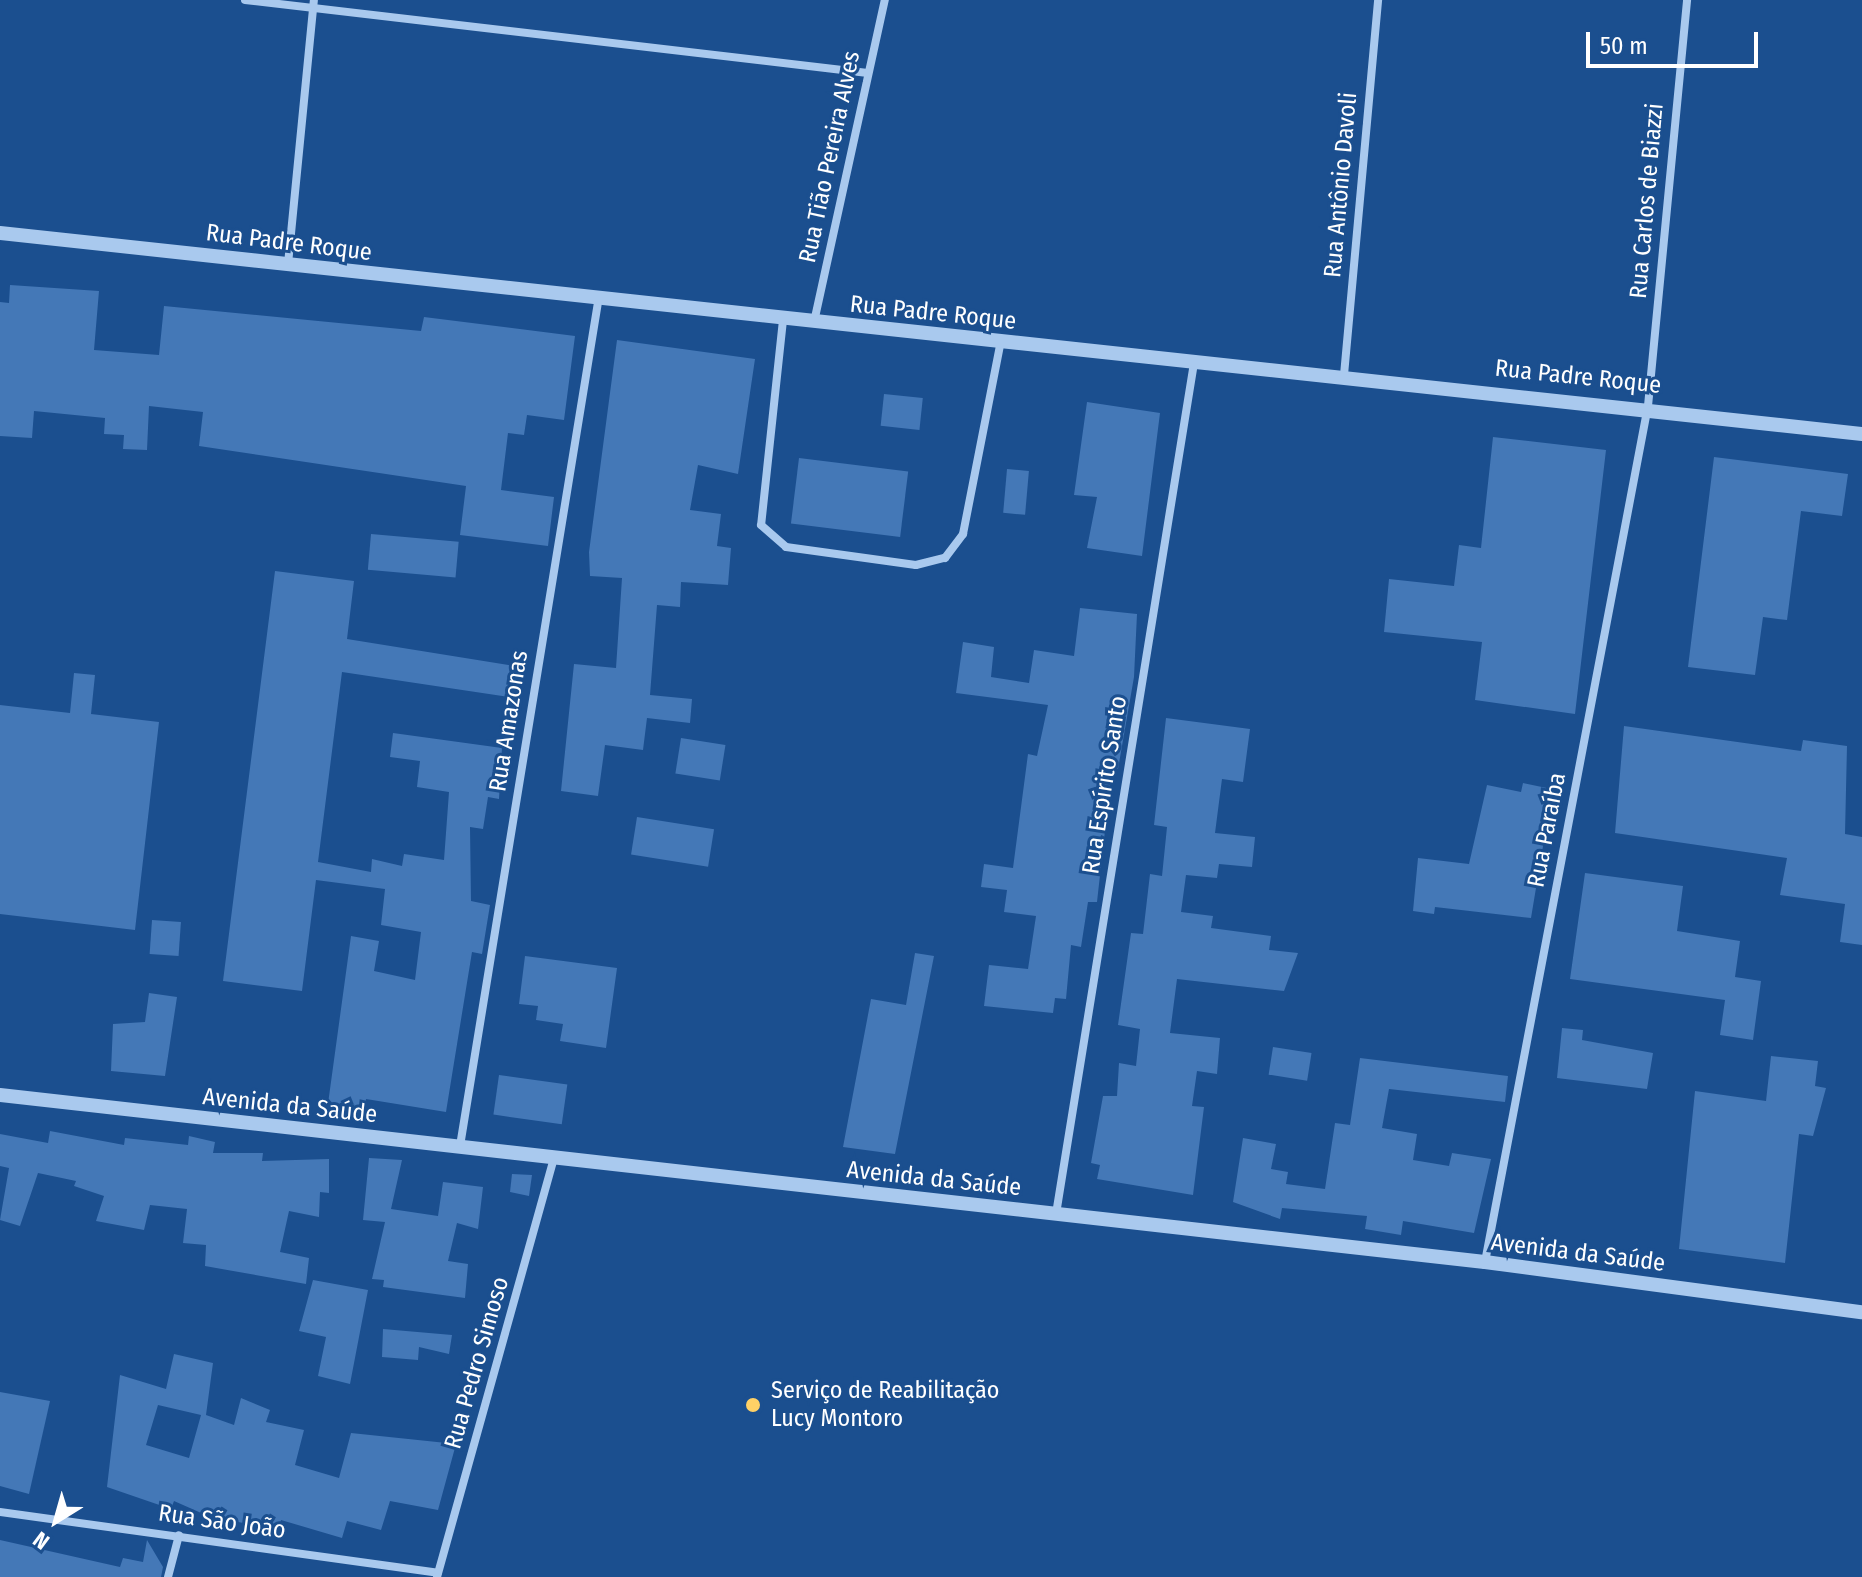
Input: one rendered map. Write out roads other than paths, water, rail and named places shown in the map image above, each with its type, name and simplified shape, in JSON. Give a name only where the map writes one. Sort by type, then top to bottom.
[{"type":"street","points":[[245,0],[314,4],[868,73]]},
{"type":"street","name":"Rua Tião Pereira Alves","points":[[814,323],[885,0]]},
{"type":"street","name":"Rua Antônio Davoli","points":[[1344,375],[1378,0]]},
{"type":"street","name":"Rua Carlos de Biazzi","points":[[1648,406],[1687,0]]},
{"type":"street","points":[[288,264],[314,4]]},
{"type":"street","name":"Rua Padre Roque","points":[[0,233],[598,302],[1648,406],[1862,434]]},
{"type":"street","name":"Rua Amazonas","points":[[460,1146],[598,302]]},
{"type":"street","points":[[783,320],[761,525],[786,547],[916,565],[945,558],[963,534],[1001,341]]},
{"type":"street","name":"Rua Espírito Santo","points":[[1056,1214],[1194,363]]},
{"type":"street","name":"Rua Paraíba","points":[[1485,1262],[1648,406]]},
{"type":"street","name":"Avenida da Saúde","points":[[0,1095],[1485,1262],[1862,1312]]},
{"type":"street","name":"Rua Pedro Simoso","points":[[438,1575],[554,1158]]},
{"type":"street","name":"Rua São João","points":[[0,1512],[179,1535],[438,1575]]},
{"type":"street","points":[[168,1577],[179,1535]]},
{"type":"place","name":"Serviço de Reabilitação Lucy Montoro","points":[[753,1405]]}]
